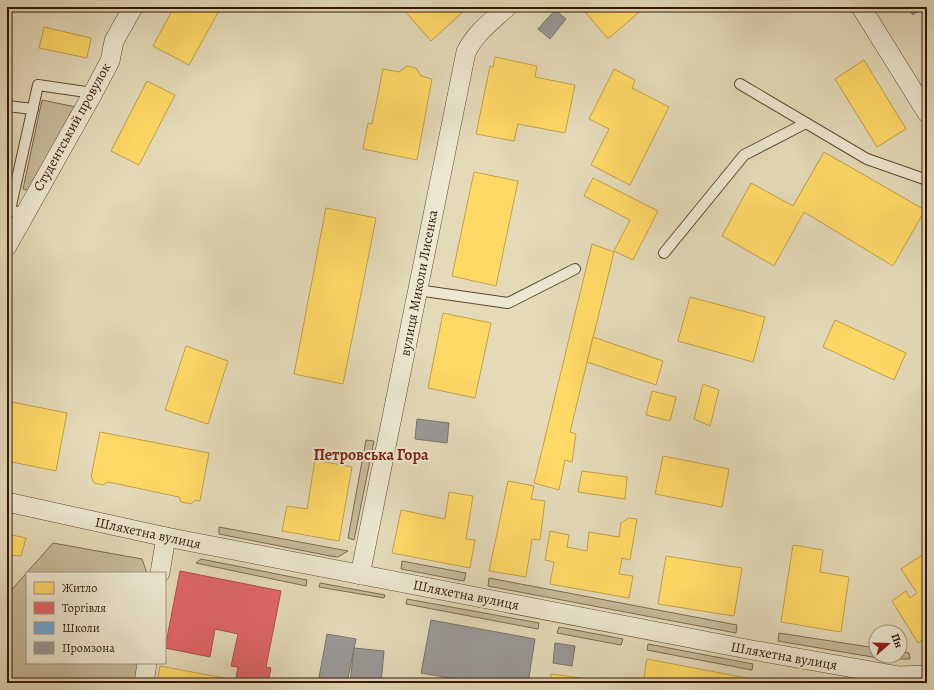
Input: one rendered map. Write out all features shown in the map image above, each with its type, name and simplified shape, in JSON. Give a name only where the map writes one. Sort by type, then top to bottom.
[{"type":"street","name":"Студентський провулок","points":[[7,246],[93,93],[110,60],[114,41],[133,7]]},
{"type":"street","name":"вулиця Миколи Лисенка","points":[[360,575],[466,52],[472,40],[481,30],[507,7]]},
{"type":"street","points":[[860,7],[927,113]]},
{"type":"street","name":"Шляхетна вулиця","points":[[7,502],[166,537],[752,650],[899,676],[927,675]]},
{"type":"street","points":[[160,572],[166,537]]},
{"type":"street","points":[[144,683],[147,664]]},
{"type":"lane","points":[[740,84],[867,159],[927,180]]},
{"type":"lane","points":[[25,214],[10,210],[38,85],[93,93]]},
{"type":"lane","points":[[7,106],[33,109]]},
{"type":"lane","points":[[664,253],[744,155],[806,123]]},
{"type":"lane","points":[[417,290],[508,303],[576,269]]},
{"type":"shaded area","points":[[42,100],[76,107],[31,191],[23,189]]},
{"type":"shaded area","points":[[366,440],[374,441],[354,540],[348,538]]},
{"type":"shaded area","points":[[219,527],[348,551],[338,557],[330,556],[219,534]]},
{"type":"shaded area","points":[[53,543],[142,559],[147,572],[27,572]]},
{"type":"shaded area","points":[[201,559],[307,580],[306,586],[196,563]]},
{"type":"shaded area","points":[[402,561],[466,573],[464,581],[401,569]]},
{"type":"shaded area","points":[[26,574],[26,664],[139,664],[137,683],[7,683],[7,595]]},
{"type":"shaded area","points":[[489,578],[737,625],[736,633],[488,586]]},
{"type":"shaded area","points":[[320,583],[385,595],[384,598],[319,587]]},
{"type":"shaded area","points":[[407,599],[539,623],[538,629],[406,604]]},
{"type":"shaded area","points":[[559,627],[623,639],[621,645],[557,633]]},
{"type":"shaded area","points":[[779,633],[868,647],[868,656],[778,641]]},
{"type":"shaded area","points":[[648,644],[753,664],[752,670],[647,650]]},
{"type":"building: Житло","points":[[174,7],[221,7],[189,65],[153,46]]},
{"type":"building: Житло","points":[[405,7],[468,7],[431,41],[403,9]]},
{"type":"building: Житло","points":[[581,7],[645,7],[608,39]]},
{"type":"building: Житло","points":[[44,27],[91,38],[87,58],[39,48]]},
{"type":"building: Житло","points":[[495,57],[537,66],[535,77],[575,85],[565,133],[518,124],[514,141],[476,134],[490,66],[493,67]]},
{"type":"building: Житло","points":[[864,60],[906,129],[877,147],[835,79]]},
{"type":"building: Житло","points":[[407,66],[416,68],[421,76],[432,79],[417,160],[363,149],[368,123],[372,124],[383,69],[399,72]]},
{"type":"building: Житло","points":[[614,69],[635,80],[632,88],[669,107],[630,185],[591,165],[609,129],[589,119]]},
{"type":"building: Житло","points":[[147,81],[175,95],[139,165],[111,151]]},
{"type":"building: Житло","points":[[824,152],[925,210],[893,266],[804,212],[774,266],[722,236],[751,183],[793,206]]},
{"type":"building: Житло","points":[[474,172],[518,181],[496,286],[452,276]]},
{"type":"building: Житло","points":[[593,178],[658,211],[633,260],[614,251],[630,220],[584,196]]},
{"type":"building: Житло","points":[[326,208],[376,218],[343,384],[294,374]]},
{"type":"building: Житло","points":[[592,244],[614,252],[570,432],[576,434],[572,462],[565,460],[559,490],[534,483]]},
{"type":"building: Житло","points":[[690,297],[765,317],[753,362],[678,341]]},
{"type":"building: Житло","points":[[443,313],[491,323],[475,398],[428,388]]},
{"type":"building: Житло","points":[[835,320],[906,353],[894,380],[823,347]]},
{"type":"building: Житло","points":[[593,337],[663,361],[656,385],[587,362]]},
{"type":"building: Житло","points":[[186,346],[228,361],[208,424],[165,410]]},
{"type":"building: Житло","points":[[703,384],[719,390],[710,426],[694,419]]},
{"type":"building: Житло","points":[[652,391],[676,397],[670,421],[646,415]]},
{"type":"building: Житло","points":[[7,401],[67,413],[56,471],[7,461]]},
{"type":"building: Житло","points":[[100,432],[209,453],[200,501],[195,500],[191,504],[181,502],[179,497],[108,482],[103,485],[94,483],[91,477]]},
{"type":"building: Житло","points":[[663,456],[729,469],[722,507],[655,494]]},
{"type":"building: Житло","points":[[315,460],[352,467],[339,541],[282,531],[287,506],[307,509]]},
{"type":"building: Житло","points":[[582,471],[627,477],[625,499],[578,492]]},
{"type":"building: Житло","points":[[508,481],[534,486],[531,499],[545,501],[540,540],[532,539],[526,577],[489,571]]},
{"type":"building: Житло","points":[[449,492],[473,496],[466,539],[475,540],[470,568],[392,553],[401,510],[445,519]]},
{"type":"building: Житло","points":[[628,518],[637,519],[630,560],[622,558],[619,574],[633,576],[629,598],[550,584],[554,562],[545,560],[550,531],[569,535],[567,547],[587,551],[589,532],[619,537],[621,523]]},
{"type":"building: Житло","points":[[7,534],[26,538],[21,556],[10,555],[7,576]]},
{"type":"building: Житло","points":[[793,545],[823,550],[820,572],[849,577],[841,632],[781,622]]},
{"type":"building: Житло","points":[[927,552],[927,637],[918,643],[908,627],[908,624],[906,624],[892,601],[906,591],[910,598],[917,593],[901,569]]},
{"type":"building: Житло","points":[[666,556],[742,568],[734,616],[658,604]]},
{"type":"building: Житло","points":[[647,659],[752,679],[754,683],[643,683]]},
{"type":"building: Житло","points":[[160,666],[224,678],[223,683],[157,683]]},
{"type":"building: Житло","points":[[551,674],[589,679],[589,683],[550,683]]},
{"type":"building: Торгівля","points":[[180,571],[281,591],[266,667],[271,668],[268,683],[235,683],[238,667],[231,666],[238,634],[215,629],[210,657],[166,648]]},
{"type":"building: Школи","points":[[907,7],[923,7],[913,15]]},
{"type":"building: Промзона","points":[[555,10],[566,19],[550,39],[538,29]]},
{"type":"building: Промзона","points":[[417,419],[449,423],[447,443],[415,439]]},
{"type":"building: Промзона","points":[[431,620],[535,639],[528,683],[478,683],[421,673]]},
{"type":"building: Промзона","points":[[327,634],[356,639],[347,683],[318,683]]},
{"type":"building: Промзона","points":[[555,643],[575,646],[572,666],[553,663]]},
{"type":"building: Промзона","points":[[354,648],[384,651],[381,683],[350,683]]},
{"type":"district","name":"Петровська Гора","points":[[371,455]]}]
